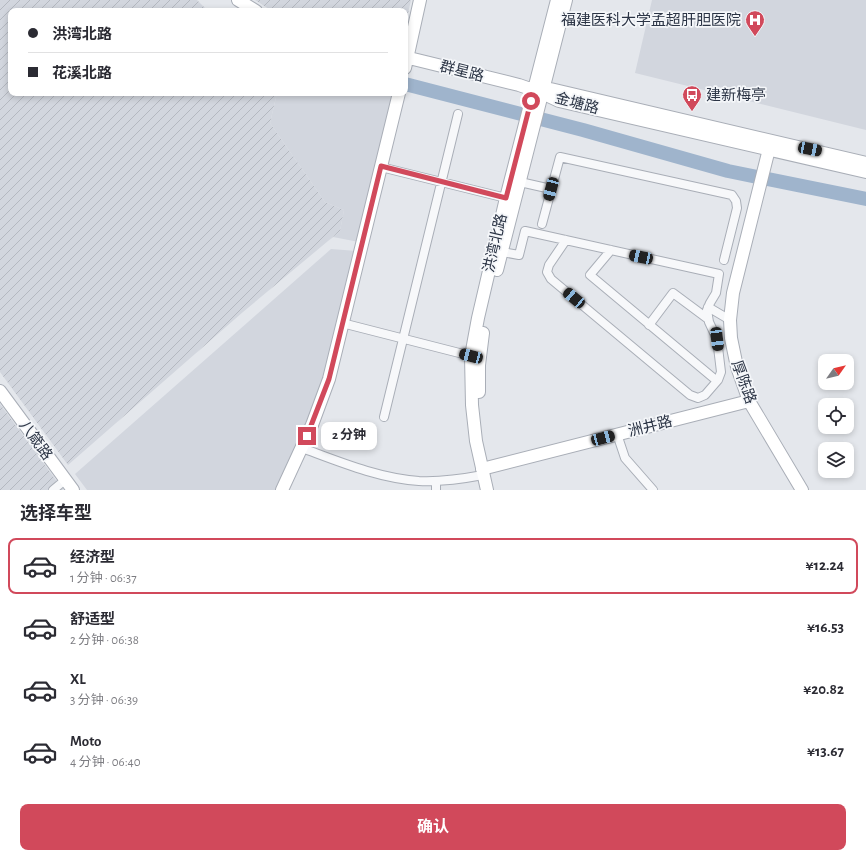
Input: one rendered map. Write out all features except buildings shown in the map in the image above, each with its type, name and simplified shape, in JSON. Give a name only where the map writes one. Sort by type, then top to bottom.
[{"type":"main road","points":[[238,0],[251,8]]},
{"type":"main road","points":[[408,52],[420,0]]},
{"type":"main road","name":"洪湾北路","points":[[487,490],[480,418],[479,365],[481,348],[487,315],[520,182],[531,119],[557,0]]},
{"type":"main road","name":"洪湾北路","points":[[538,89],[566,0]]},
{"type":"main road","name":"群星路","points":[[408,61],[519,85]]},
{"type":"main road","name":"金塘路","points":[[519,85],[866,162]]},
{"type":"main road","name":"金塘路","points":[[538,89],[559,101],[866,172]]},
{"type":"main road","points":[[282,490],[312,425],[329,379],[398,96]]},
{"type":"main road","name":"洪湾北路","points":[[494,490],[485,470],[476,441],[472,405],[471,356],[506,198],[531,119]]},
{"type":"main road","name":"厚陈路","points":[[769,149],[736,278],[731,307],[730,338],[742,383],[749,400],[802,490]]},
{"type":"main road","name":"八箴路","points":[[0,391],[73,490]]},
{"type":"main road","name":"洲井路","points":[[485,470],[749,400]]},
{"type":"street","points":[[384,418],[458,114]]},
{"type":"street","points":[[542,224],[560,157],[729,193],[734,197],[737,208],[724,260]]},
{"type":"street","points":[[381,166],[506,198]]},
{"type":"street","points":[[520,182],[551,189]]},
{"type":"street","points":[[502,252],[519,255],[525,231],[566,240],[611,250],[718,274],[716,293],[708,307],[708,319],[717,339],[721,372],[717,381],[702,398],[694,398],[551,278],[547,272],[549,265],[566,240]]},
{"type":"street","points":[[611,250],[590,275],[717,381]]},
{"type":"street","points":[[649,325],[673,293],[708,319]]},
{"type":"street","points":[[708,307],[730,320]]},
{"type":"street","points":[[342,323],[471,356]]},
{"type":"street","points":[[617,434],[625,458],[653,490]]},
{"type":"street","points":[[302,448],[354,467],[412,480],[436,481],[485,470]]},
{"type":"street","points":[[53,490],[65,480]]},
{"type":"street","points":[[436,481],[436,490]]},
{"type":"shaded area","points":[[0,0],[197,0],[205,8],[8,8],[8,96],[276,96],[270,123],[325,202],[344,210],[340,231],[243,312],[68,465],[0,372]]},
{"type":"shaded area","points":[[255,0],[411,0],[408,14],[408,8],[267,8]]},
{"type":"shaded area","name":"福建医科大学孟超肝胆医院","points":[[652,0],[866,0],[866,130],[635,73]]},
{"type":"shaded area","points":[[276,96],[392,96],[359,242],[333,237],[340,231],[344,210],[325,202],[270,123]]},
{"type":"shaded area","points":[[331,249],[357,251],[321,385],[297,446],[275,490],[87,490],[75,474]]},
{"type":"shaded area","points":[[0,404],[45,465],[63,490],[0,490]]},
{"type":"waterway","points":[[408,85],[583,130],[728,171],[866,199]]},
{"type":"place","name":"福建医科大学孟超肝胆医院","points":[[755,37]]},
{"type":"place","name":"建新梅亭","points":[[692,112]]},
{"type":"route","points":[[307,436],[329,379],[381,166],[506,198],[531,101]]}]
